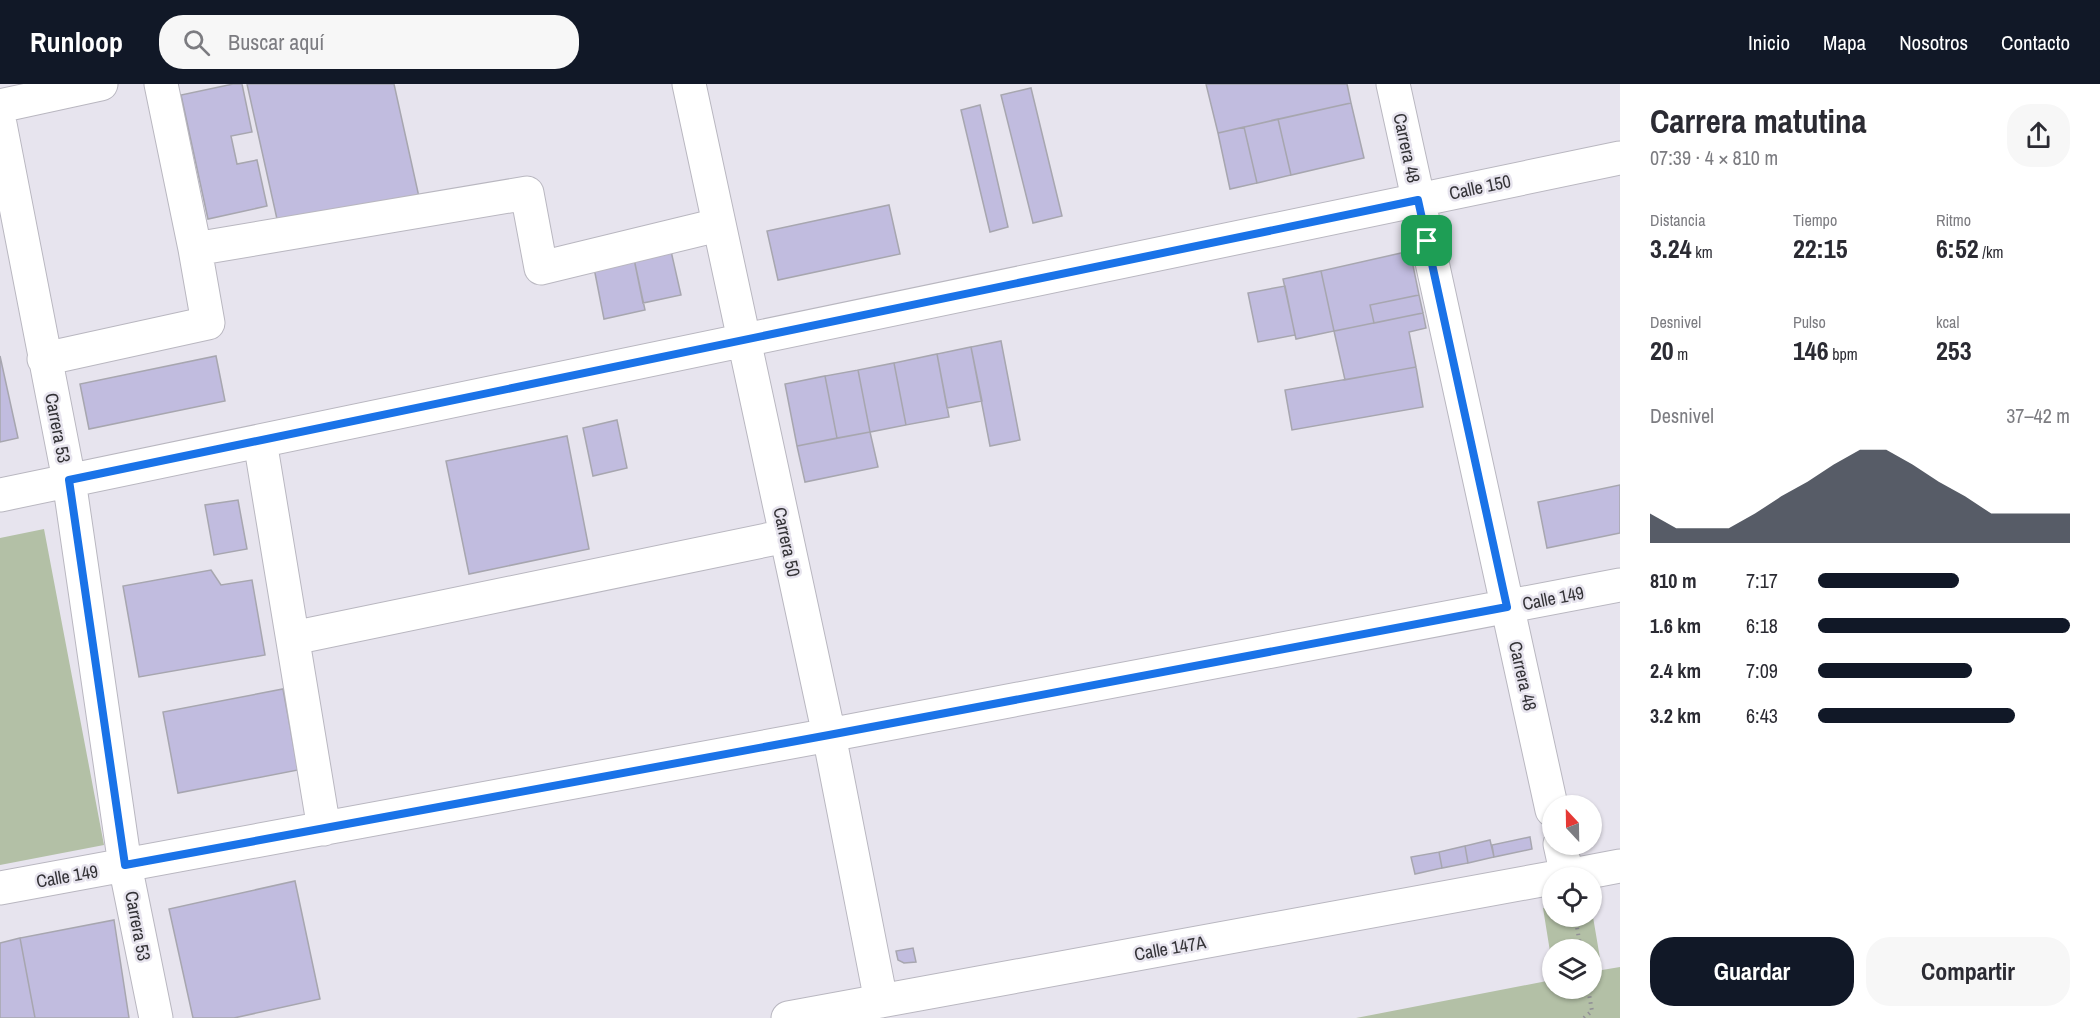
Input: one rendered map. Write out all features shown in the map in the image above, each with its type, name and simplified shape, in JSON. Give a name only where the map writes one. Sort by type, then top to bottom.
[{"type":"street","points":[[0,106],[101,84]]},
{"type":"street","points":[[45,359],[208,323],[161,84]]},
{"type":"street","name":"Carrera 50","points":[[689,84],[829,735],[881,1001]]},
{"type":"street","name":"Carrera 48","points":[[1393,84],[1549,795]]},
{"type":"street","name":"Carrera 53","points":[[0,124],[69,480],[125,865],[156,1018]]},
{"type":"street","name":"Calle 150","points":[[0,495],[1620,158]]},
{"type":"street","points":[[195,249],[527,193],[541,268],[718,225]]},
{"type":"street","points":[[260,441],[324,829]]},
{"type":"street","points":[[293,638],[786,536]]},
{"type":"street","name":"Calle 149","points":[[0,888],[829,735],[1620,585]]},
{"type":"street","name":"Calle 147A","points":[[1602,869],[1620,866]]},
{"type":"street","name":"Calle 147A","points":[[789,1018],[1542,880]]},
{"type":"path","points":[[1584,1018],[1592,1011],[1590,999]]},
{"type":"green space","points":[[44,529],[104,845],[0,865],[0,538]]},
{"type":"green space","points":[[1546,927],[1595,927],[1597,939],[1548,939]]},
{"type":"green space","points":[[1620,967],[1620,1018],[1356,1018],[1542,982],[1542,999],[1602,999],[1602,970]]},
{"type":"building","points":[[242,84],[252,132],[231,136],[237,164],[257,160],[267,206],[208,219],[181,95]]},
{"type":"building","points":[[247,84],[394,84],[419,197],[279,228]]},
{"type":"building","points":[[1206,84],[1347,84],[1351,103],[1218,133]]},
{"type":"building","points":[[1031,88],[1062,216],[1033,223],[1001,95]]},
{"type":"building","points":[[1351,103],[1364,158],[1291,175],[1278,119]]},
{"type":"building","points":[[980,105],[1008,227],[990,232],[961,110]]},
{"type":"building","points":[[1278,119],[1291,175],[1257,183],[1244,127]]},
{"type":"building","points":[[1244,127],[1257,183],[1230,189],[1218,133]]},
{"type":"building","points":[[889,205],[900,254],[778,280],[767,231]]},
{"type":"building","points":[[671,251],[681,295],[643,303],[634,259]]},
{"type":"building","points":[[1410,251],[1419,295],[1370,305],[1374,323],[1334,331],[1321,271]]},
{"type":"building","points":[[634,259],[645,310],[604,319],[594,268]]},
{"type":"building","points":[[1321,271],[1334,331],[1296,339],[1283,279]]},
{"type":"building","points":[[1285,286],[1295,335],[1258,342],[1248,293]]},
{"type":"building","points":[[1419,295],[1423,313],[1374,323],[1370,305]]},
{"type":"building","points":[[1423,313],[1426,328],[1409,332],[1416,367],[1345,380],[1334,331]]},
{"type":"building","points":[[1001,341],[1020,440],[990,446],[971,347]]},
{"type":"building","points":[[971,347],[982,401],[947,408],[937,354]]},
{"type":"building","points":[[937,354],[949,417],[906,425],[894,363]]},
{"type":"building","points":[[0,356],[18,438],[0,442]]},
{"type":"building","points":[[216,356],[225,401],[89,429],[80,384]]},
{"type":"building","points":[[894,363],[906,425],[870,432],[858,370]]},
{"type":"building","points":[[1416,367],[1423,407],[1292,430],[1285,390]]},
{"type":"building","points":[[858,370],[870,432],[837,438],[825,376]]},
{"type":"building","points":[[825,376],[837,438],[797,446],[785,384]]},
{"type":"building","points":[[617,420],[627,468],[593,476],[583,428]]},
{"type":"building","points":[[870,432],[878,467],[805,482],[797,446]]},
{"type":"building","points":[[567,436],[589,549],[469,574],[446,461]]},
{"type":"building","points":[[1620,485],[1620,533],[1547,548],[1538,502]]},
{"type":"building","points":[[238,500],[247,549],[214,555],[205,505]]},
{"type":"building","points":[[211,570],[221,585],[252,580],[265,655],[139,677],[123,586]]},
{"type":"building","points":[[283,689],[298,770],[178,793],[163,712]]},
{"type":"building","points":[[1530,837],[1532,849],[1494,857],[1492,845]]},
{"type":"building","points":[[1490,840],[1494,857],[1468,863],[1465,846]]},
{"type":"building","points":[[1465,846],[1468,863],[1442,868],[1439,852]]},
{"type":"building","points":[[1439,852],[1442,868],[1415,874],[1411,857]]},
{"type":"building","points":[[295,881],[320,999],[234,1018],[193,1018],[169,909]]},
{"type":"building","points":[[114,920],[129,1018],[35,1018],[20,938]]},
{"type":"building","points":[[20,938],[35,1018],[0,1018],[0,943]]},
{"type":"building","points":[[913,948],[916,962],[904,963],[898,960],[896,951]]},
{"type":"route","points":[[1418,200],[1427,241],[1507,607],[125,865],[69,480],[1418,200]]}]
